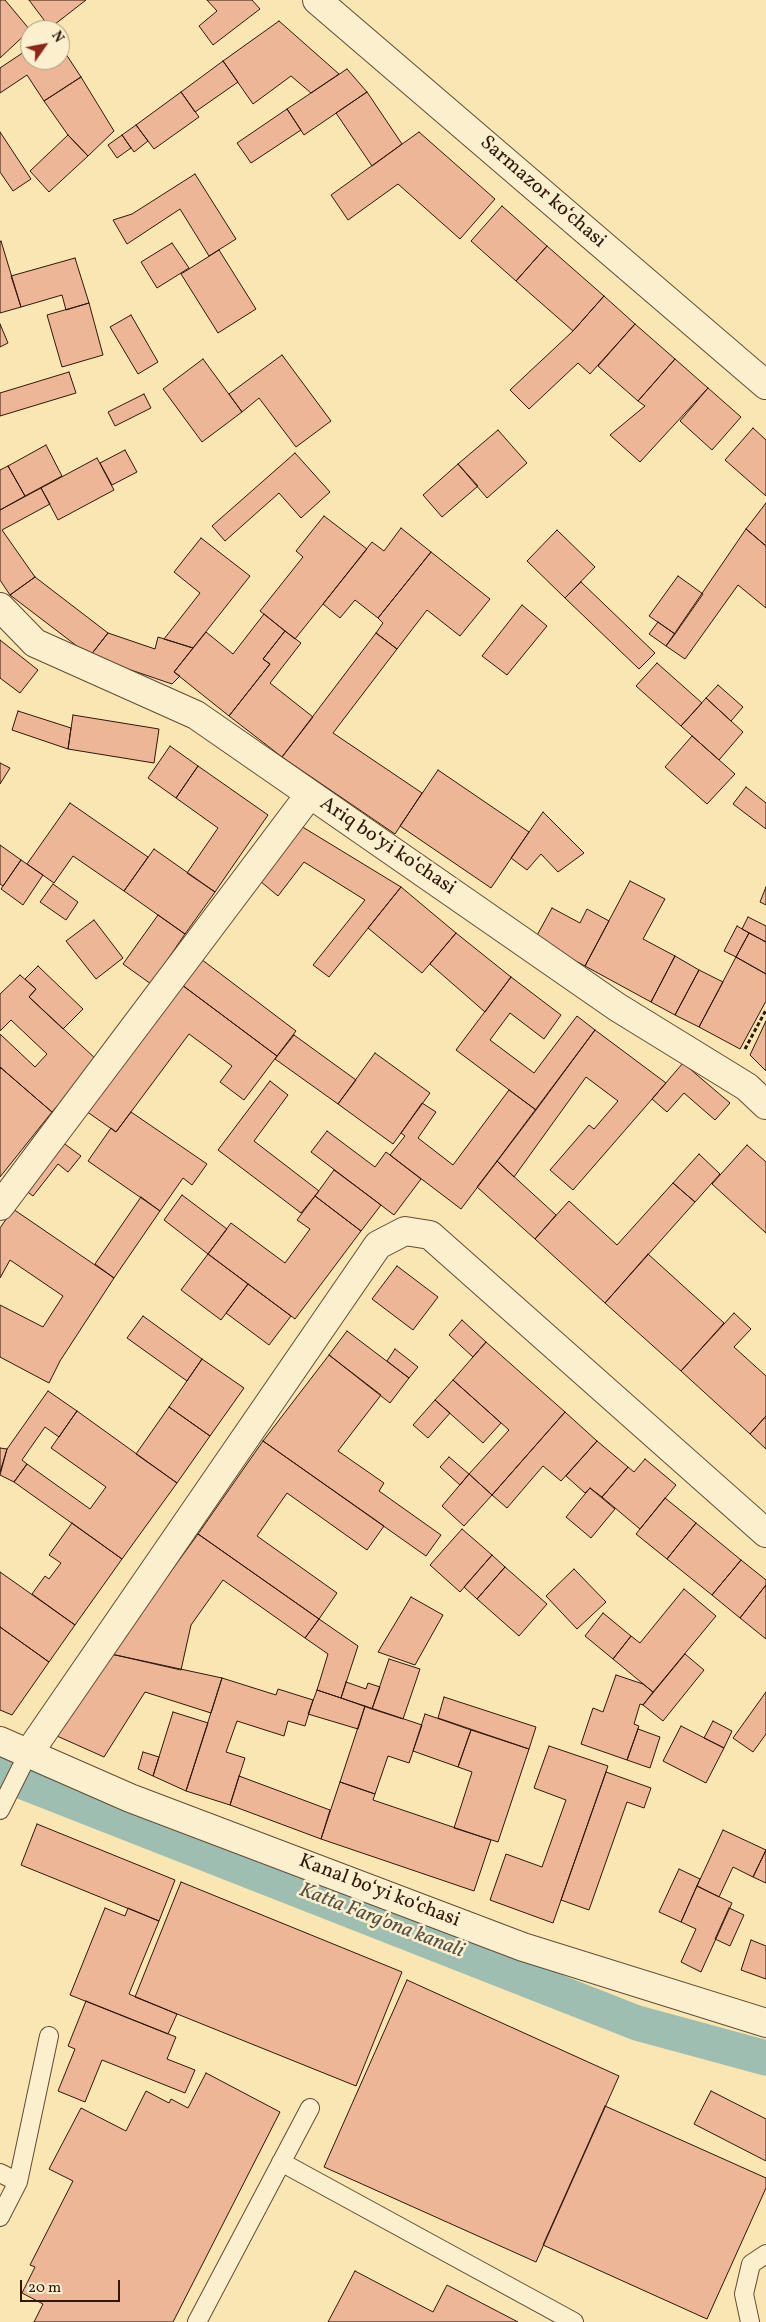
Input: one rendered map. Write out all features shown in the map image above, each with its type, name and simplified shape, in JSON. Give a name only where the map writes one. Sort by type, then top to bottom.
[{"type":"street","name":"Sarmazor koʻchasi","points":[[317,0],[766,385]]},
{"type":"street","name":"Ariq boʻyi koʻchasi","points":[[0,607],[35,643],[196,716],[617,1007],[747,1087],[766,1105]]},
{"type":"street","points":[[0,1206],[310,794]]},
{"type":"street","points":[[24,1760],[378,1245],[405,1231],[430,1235],[766,1533]]},
{"type":"street","name":"Kanal boʻyi koʻchasi","points":[[0,1741],[24,1760],[130,1798],[524,1947],[766,2023]]},
{"type":"lane","points":[[0,1810],[24,1760]]},
{"type":"lane","points":[[0,2217],[18,2182],[49,2036]]},
{"type":"lane","points":[[197,2322],[310,2108]]},
{"type":"lane","points":[[281,2162],[574,2322]]},
{"type":"lane","points":[[0,2173],[18,2182]]},
{"type":"lane","points":[[750,2322],[744,2294],[751,2264],[766,2254]]},
{"type":"path","points":[[731,1077],[766,1010]]},
{"type":"building","points":[[0,0],[5,0],[22,20],[20,20],[20,39],[0,58]]},
{"type":"building","points":[[29,0],[86,0],[60,20],[44,20]]},
{"type":"building","points":[[207,0],[252,0],[260,9],[213,45],[199,26],[217,11]]},
{"type":"building","points":[[279,21],[339,74],[311,93],[291,76],[253,104],[223,61]]},
{"type":"building","points":[[20,55],[20,70],[70,70],[70,60],[81,77],[44,101],[27,75],[0,93],[0,68]]},
{"type":"building","points":[[223,61],[238,82],[195,112],[181,92]]},
{"type":"building","points":[[347,69],[367,92],[304,135],[287,109]]},
{"type":"building","points":[[81,77],[114,131],[88,156],[68,135],[44,101]]},
{"type":"building","points":[[181,92],[199,117],[154,149],[136,125]]},
{"type":"building","points":[[367,92],[402,144],[372,166],[336,113]]},
{"type":"building","points":[[287,109],[301,130],[251,163],[237,143]]},
{"type":"building","points":[[136,125],[148,141],[134,152],[122,135]]},
{"type":"building","points":[[0,132],[31,179],[13,191],[0,172]]},
{"type":"building","points":[[419,132],[495,199],[460,239],[398,184],[348,220],[331,195]]},
{"type":"building","points":[[68,135],[88,156],[49,192],[30,171]]},
{"type":"building","points":[[122,135],[131,148],[117,158],[108,145]]},
{"type":"building","points":[[195,174],[236,239],[209,256],[180,209],[127,244],[113,220],[132,214]]},
{"type":"building","points":[[502,206],[547,246],[516,281],[471,241]]},
{"type":"building","points":[[0,242],[21,307],[0,313]]},
{"type":"building","points":[[172,243],[189,268],[157,288],[141,262]]},
{"type":"building","points":[[547,246],[604,296],[573,331],[516,281]]},
{"type":"building","points":[[219,250],[256,309],[218,333],[181,274]]},
{"type":"building","points":[[75,258],[89,303],[66,310],[62,295],[21,307],[11,276]]},
{"type":"building","points":[[604,296],[635,324],[590,374],[578,363],[529,409],[510,390],[573,331]]},
{"type":"building","points":[[89,303],[103,355],[62,367],[47,315]]},
{"type":"building","points":[[131,315],[158,362],[138,374],[110,327]]},
{"type":"building","points":[[0,324],[8,343],[0,347]]},
{"type":"building","points":[[635,324],[675,359],[638,401],[598,366]]},
{"type":"building","points":[[282,355],[331,421],[296,447],[259,398],[242,412],[229,394]]},
{"type":"building","points":[[203,359],[242,412],[202,442],[163,389]]},
{"type":"building","points":[[675,359],[708,388],[640,462],[610,435],[645,406],[638,401]]},
{"type":"building","points":[[69,372],[76,393],[0,416],[0,393]]},
{"type":"building","points":[[708,388],[741,417],[712,450],[680,421]]},
{"type":"building","points":[[144,394],[151,408],[115,426],[108,412]]},
{"type":"building","points":[[753,428],[766,440],[766,496],[725,460]]},
{"type":"building","points":[[498,430],[527,463],[487,498],[458,464]]},
{"type":"building","points":[[46,445],[62,476],[25,496],[8,466]]},
{"type":"building","points":[[125,450],[137,472],[112,485],[100,463]]},
{"type":"building","points":[[295,453],[330,492],[301,518],[279,493],[225,541],[212,526]]},
{"type":"building","points":[[97,458],[114,490],[58,520],[41,488]]},
{"type":"building","points":[[458,464],[478,486],[442,517],[423,495]]},
{"type":"building","points":[[8,466],[25,496],[0,510],[0,470]]},
{"type":"building","points":[[41,488],[50,504],[2,530],[35,577],[10,595],[0,580],[0,510]]},
{"type":"building","points":[[766,503],[766,546],[746,529]]},
{"type":"building","points":[[324,516],[367,549],[295,639],[260,611],[303,557],[296,551]]},
{"type":"building","points":[[401,528],[431,552],[378,618],[355,600],[340,618],[323,604],[372,542],[384,551]]},
{"type":"building","points":[[746,529],[766,546],[766,608],[738,585],[685,659],[666,646]]},
{"type":"building","points":[[557,530],[595,567],[565,598],[527,561]]},
{"type":"building","points":[[201,538],[250,576],[193,648],[164,639],[200,593],[174,572]]},
{"type":"building","points":[[431,552],[490,599],[460,636],[427,610],[397,649],[376,633],[383,623],[378,618]]},
{"type":"building","points":[[678,576],[703,594],[675,634],[649,616]]},
{"type":"building","points":[[35,577],[108,633],[90,656],[10,595]]},
{"type":"building","points":[[581,582],[655,653],[639,669],[565,598]]},
{"type":"building","points":[[522,605],[547,626],[507,675],[482,656]]},
{"type":"building","points":[[264,614],[285,631],[263,659],[270,664],[229,716],[174,672],[206,632],[233,654]]},
{"type":"building","points":[[658,622],[675,634],[666,646],[649,634]]},
{"type":"building","points":[[285,631],[301,643],[270,683],[313,717],[282,757],[229,716],[270,664],[263,659]]},
{"type":"building","points":[[108,633],[155,649],[158,637],[193,648],[174,672],[180,676],[172,684],[90,656]]},
{"type":"building","points":[[376,633],[397,649],[333,733],[422,793],[395,834],[282,757]]},
{"type":"building","points":[[0,640],[38,670],[20,693],[0,678]]},
{"type":"building","points":[[657,663],[702,703],[681,726],[636,686]]},
{"type":"building","points":[[718,685],[743,707],[731,721],[706,698]]},
{"type":"building","points":[[706,698],[743,732],[719,760],[681,726]]},
{"type":"building","points":[[18,711],[71,728],[68,749],[12,730]]},
{"type":"building","points":[[73,715],[159,729],[154,763],[68,749]]},
{"type":"building","points":[[692,736],[735,774],[707,804],[665,767]]},
{"type":"building","points":[[170,746],[198,766],[176,798],[148,778]]},
{"type":"building","points":[[0,763],[10,768],[0,784]]},
{"type":"building","points":[[198,766],[268,815],[215,892],[187,873],[218,828],[176,798]]},
{"type":"building","points":[[438,770],[529,832],[491,888],[400,826]]},
{"type":"building","points":[[746,787],[766,803],[766,829],[733,804]]},
{"type":"building","points":[[70,803],[148,857],[124,891],[73,856],[54,883],[27,864]]},
{"type":"building","points":[[543,812],[584,853],[558,872],[541,854],[527,870],[511,858]]},
{"type":"building","points":[[296,823],[401,887],[329,977],[313,965],[365,900],[304,862],[278,896],[254,876]]},
{"type":"building","points":[[0,845],[21,860],[3,886],[0,884]]},
{"type":"building","points":[[154,849],[215,892],[185,934],[124,891]]},
{"type":"building","points":[[21,860],[43,875],[23,905],[1,889]]},
{"type":"building","points":[[630,881],[665,899],[643,939],[675,956],[651,1002],[585,966]]},
{"type":"building","points":[[53,884],[78,902],[66,920],[40,902]]},
{"type":"building","points":[[401,887],[456,933],[422,973],[368,928]]},
{"type":"building","points":[[766,887],[766,905],[760,902]]},
{"type":"building","points":[[552,908],[580,923],[587,909],[609,921],[585,966],[535,939]]},
{"type":"building","points":[[158,915],[185,934],[151,984],[123,964]]},
{"type":"building","points":[[748,917],[766,926],[766,942],[742,929]]},
{"type":"building","points":[[94,920],[123,958],[96,979],[66,941]]},
{"type":"building","points":[[737,926],[749,933],[736,957],[724,951]]},
{"type":"building","points":[[456,933],[511,977],[485,1012],[430,964]]},
{"type":"building","points":[[749,933],[766,942],[766,974],[736,957]]},
{"type":"building","points":[[197,956],[296,1031],[277,1056],[178,982]]},
{"type":"building","points":[[675,956],[699,970],[675,1015],[651,1002]]},
{"type":"building","points":[[736,957],[766,974],[766,1001],[740,1049],[699,1027]]},
{"type":"building","points":[[38,966],[83,1009],[63,1029],[29,997],[36,989],[25,979]]},
{"type":"building","points":[[699,970],[723,982],[699,1027],[675,1015]]},
{"type":"building","points":[[20,975],[36,989],[29,997],[97,1060],[52,1112],[0,1067],[0,1034],[35,1067],[47,1054],[11,1020],[0,1031],[0,994]]},
{"type":"building","points":[[511,977],[561,1015],[544,1039],[510,1013],[490,1040],[534,1073],[577,1016],[595,1030],[536,1110],[456,1050]]},
{"type":"building","points":[[178,982],[277,1056],[244,1100],[220,1082],[232,1066],[189,1034],[116,1132],[83,1109]]},
{"type":"building","points":[[766,1021],[766,1071],[750,1055]]},
{"type":"building","points":[[595,1030],[666,1083],[573,1190],[550,1170],[589,1125],[594,1129],[618,1101],[586,1077],[514,1177],[497,1161]]},
{"type":"building","points":[[294,1035],[356,1080],[338,1104],[275,1059]]},
{"type":"building","points":[[375,1053],[430,1093],[393,1144],[338,1104]]},
{"type":"building","points":[[683,1063],[730,1103],[715,1120],[684,1093],[667,1112],[652,1099]]},
{"type":"building","points":[[0,1069],[52,1112],[0,1177]]},
{"type":"building","points":[[270,1081],[288,1095],[254,1141],[319,1191],[301,1213],[218,1150]]},
{"type":"building","points":[[509,1090],[536,1110],[461,1209],[390,1155],[405,1136],[401,1133],[422,1103],[436,1112],[418,1138],[453,1165]]},
{"type":"building","points":[[131,1112],[207,1164],[192,1185],[183,1178],[160,1211],[88,1161],[111,1128],[116,1132]]},
{"type":"building","points":[[327,1131],[375,1167],[386,1152],[421,1179],[394,1215],[311,1152]]},
{"type":"building","points":[[58,1139],[81,1156],[68,1172],[58,1164],[33,1196],[21,1187]]},
{"type":"building","points":[[747,1145],[766,1162],[766,1233],[712,1184]]},
{"type":"building","points":[[699,1154],[720,1174],[695,1202],[673,1183]]},
{"type":"building","points":[[497,1161],[556,1215],[535,1239],[477,1187]]},
{"type":"building","points":[[334,1170],[381,1205],[361,1231],[315,1196]]},
{"type":"building","points":[[673,1183],[695,1202],[605,1303],[535,1239],[569,1201],[617,1245]]},
{"type":"building","points":[[182,1195],[227,1229],[208,1254],[164,1220]]},
{"type":"building","points":[[315,1196],[361,1231],[295,1319],[208,1254],[231,1223],[285,1263],[310,1229],[297,1220]]},
{"type":"building","points":[[141,1197],[160,1211],[114,1278],[95,1264]]},
{"type":"building","points":[[13,1209],[114,1278],[60,1361],[49,1383],[0,1357],[0,1305],[43,1327],[63,1296],[10,1260],[0,1278],[0,1228]]},
{"type":"building","points":[[208,1254],[248,1284],[221,1320],[181,1290]]},
{"type":"building","points":[[648,1254],[724,1323],[681,1371],[605,1303]]},
{"type":"building","points":[[397,1266],[438,1297],[413,1330],[372,1299]]},
{"type":"building","points":[[248,1284],[291,1316],[269,1345],[226,1313]]},
{"type":"building","points":[[734,1313],[751,1329],[734,1347],[766,1376],[766,1416],[750,1434],[681,1371]]},
{"type":"building","points":[[143,1316],[202,1359],[187,1381],[127,1338]]},
{"type":"building","points":[[462,1320],[486,1342],[473,1357],[449,1335]]},
{"type":"building","points":[[347,1331],[409,1378],[390,1403],[329,1355]]},
{"type":"building","points":[[486,1342],[565,1412],[492,1495],[469,1474],[509,1430],[453,1380]]},
{"type":"building","points":[[395,1349],[418,1367],[409,1378],[387,1361]]},
{"type":"building","points":[[329,1355],[381,1395],[338,1451],[384,1483],[379,1491],[441,1535],[426,1556],[263,1441]]},
{"type":"building","points":[[202,1359],[244,1388],[210,1436],[169,1407]]},
{"type":"building","points":[[453,1380],[501,1423],[483,1443],[435,1400]]},
{"type":"building","points":[[48,1391],[77,1411],[59,1437],[45,1427],[22,1460],[27,1464],[14,1482],[0,1475],[7,1449]]},
{"type":"building","points":[[435,1400],[450,1413],[428,1438],[413,1425]]},
{"type":"building","points":[[169,1407],[210,1436],[177,1483],[136,1454]]},
{"type":"building","points":[[77,1411],[177,1483],[122,1559],[14,1482],[27,1464],[90,1509],[106,1487],[51,1448]]},
{"type":"building","points":[[565,1412],[597,1441],[561,1481],[543,1466],[507,1508],[492,1495]]},
{"type":"building","points":[[766,1416],[766,1449],[750,1434]]},
{"type":"building","points":[[263,1441],[384,1526],[367,1550],[287,1493],[257,1536],[337,1593],[319,1619],[198,1534]]},
{"type":"building","points":[[597,1441],[628,1467],[602,1497],[590,1488],[585,1493],[566,1476]]},
{"type":"building","points":[[0,1448],[7,1449],[0,1472]]},
{"type":"building","points":[[449,1457],[469,1474],[460,1485],[440,1467]]},
{"type":"building","points":[[645,1459],[676,1485],[640,1529],[602,1497],[628,1467],[634,1472]]},
{"type":"building","points":[[469,1474],[492,1495],[464,1526],[442,1506]]},
{"type":"building","points":[[590,1488],[615,1509],[591,1538],[566,1517]]},
{"type":"building","points":[[665,1498],[696,1523],[667,1559],[636,1534]]},
{"type":"building","points":[[72,1523],[122,1559],[75,1625],[32,1594],[45,1576],[49,1579],[61,1563],[49,1555]]},
{"type":"building","points":[[696,1523],[741,1560],[712,1595],[667,1559]]},
{"type":"building","points":[[462,1529],[492,1555],[460,1592],[430,1565]]},
{"type":"building","points":[[198,1534],[319,1619],[305,1638],[223,1580],[191,1625],[181,1670],[111,1654]]},
{"type":"building","points":[[492,1555],[505,1567],[477,1599],[464,1587]]},
{"type":"building","points":[[741,1560],[766,1580],[766,1585],[740,1618],[712,1595]]},
{"type":"building","points":[[505,1567],[547,1604],[519,1636],[477,1599]]},
{"type":"building","points":[[574,1569],[606,1602],[577,1629],[546,1596]]},
{"type":"building","points":[[0,1572],[75,1625],[49,1662],[0,1627]]},
{"type":"building","points":[[766,1585],[766,1639],[740,1618]]},
{"type":"building","points":[[684,1589],[716,1616],[653,1692],[613,1659],[631,1636],[640,1643]]},
{"type":"building","points":[[411,1597],[443,1615],[415,1665],[378,1652]]},
{"type":"building","points":[[603,1613],[631,1636],[613,1659],[585,1636]]},
{"type":"building","points":[[319,1619],[358,1646],[341,1698],[317,1690],[328,1654],[305,1638]]},
{"type":"building","points":[[0,1627],[49,1662],[12,1715],[0,1710]]},
{"type":"building","points":[[111,1654],[222,1678],[211,1713],[145,1692],[104,1757],[57,1736]]},
{"type":"building","points":[[685,1654],[704,1670],[663,1721],[643,1705]]},
{"type":"building","points":[[389,1659],[420,1669],[403,1719],[372,1709]]},
{"type":"building","points":[[616,1675],[643,1684],[653,1692],[643,1705],[640,1704],[634,1724],[639,1726],[627,1760],[581,1744],[593,1708],[603,1712]]},
{"type":"building","points":[[222,1678],[276,1695],[278,1689],[313,1700],[305,1726],[288,1721],[284,1736],[237,1721],[226,1752],[245,1758],[230,1805],[186,1791]]},
{"type":"building","points":[[346,1682],[366,1689],[368,1683],[380,1687],[372,1709],[341,1698]]},
{"type":"building","points":[[317,1690],[365,1706],[358,1729],[308,1714]]},
{"type":"building","points":[[766,1692],[766,1734],[753,1752],[733,1738]]},
{"type":"building","points":[[444,1697],[536,1727],[529,1749],[438,1718]]},
{"type":"building","points":[[365,1706],[422,1725],[409,1763],[388,1756],[375,1794],[340,1782]]},
{"type":"building","points":[[173,1712],[208,1723],[186,1791],[153,1776]]},
{"type":"building","points":[[425,1714],[471,1730],[458,1767],[413,1751]]},
{"type":"building","points":[[713,1721],[732,1731],[724,1748],[704,1738]]},
{"type":"building","points":[[681,1726],[724,1748],[706,1783],[663,1761]]},
{"type":"building","points":[[638,1729],[660,1737],[650,1768],[627,1760]]},
{"type":"building","points":[[471,1730],[529,1749],[498,1842],[454,1828],[472,1772],[458,1767]]},
{"type":"building","points":[[549,1746],[608,1766],[553,1923],[490,1900],[506,1854],[542,1867],[566,1800],[534,1788]]},
{"type":"building","points":[[143,1752],[159,1757],[153,1776],[138,1769]]},
{"type":"building","points":[[606,1772],[651,1788],[644,1808],[627,1802],[589,1910],[561,1900]]},
{"type":"building","points":[[239,1776],[330,1810],[321,1839],[230,1805]]},
{"type":"building","points":[[340,1782],[375,1794],[373,1800],[491,1840],[474,1891],[321,1839]]},
{"type":"building","points":[[37,1824],[175,1880],[159,1921],[21,1865]]},
{"type":"building","points":[[723,1830],[766,1850],[753,1877],[733,1867],[719,1897],[697,1886]]},
{"type":"building","points":[[766,1850],[766,1883],[753,1877]]},
{"type":"building","points":[[679,1869],[700,1879],[681,1922],[659,1912]]},
{"type":"building","points":[[181,1882],[402,1972],[356,2086],[135,1997]]},
{"type":"building","points":[[697,1886],[732,1903],[701,1972],[681,1962],[696,1929],[681,1922]]},
{"type":"building","points":[[105,1908],[125,1916],[128,1908],[159,1921],[129,1994],[177,2014],[168,2034],[70,1995]]},
{"type":"building","points":[[729,1908],[744,1915],[730,1946],[715,1939]]},
{"type":"building","points":[[751,1940],[766,1946],[766,1979],[741,1970]]},
{"type":"building","points":[[407,1980],[619,2076],[536,2262],[324,2167]]},
{"type":"building","points":[[86,2001],[176,2037],[167,2059],[195,2070],[185,2093],[102,2060],[85,2102],[58,2091],[75,2049],[68,2046]]},
{"type":"building","points":[[206,2073],[280,2112],[173,2322],[34,2322],[43,2304],[22,2293],[35,2267],[30,2265],[73,2181],[49,2169],[81,2108],[126,2131],[146,2091],[169,2103],[171,2099],[188,2108]]},
{"type":"building","points":[[711,2091],[766,2119],[766,2161],[694,2124]]},
{"type":"building","points":[[605,2106],[766,2178],[766,2188],[707,2319],[543,2245]]},
{"type":"building","points":[[355,2271],[433,2312],[447,2285],[518,2322],[328,2322]]},
{"type":"waterway","name":"Katta Farg'ona kanali","points":[[0,1773],[637,2023],[766,2058]]}]
